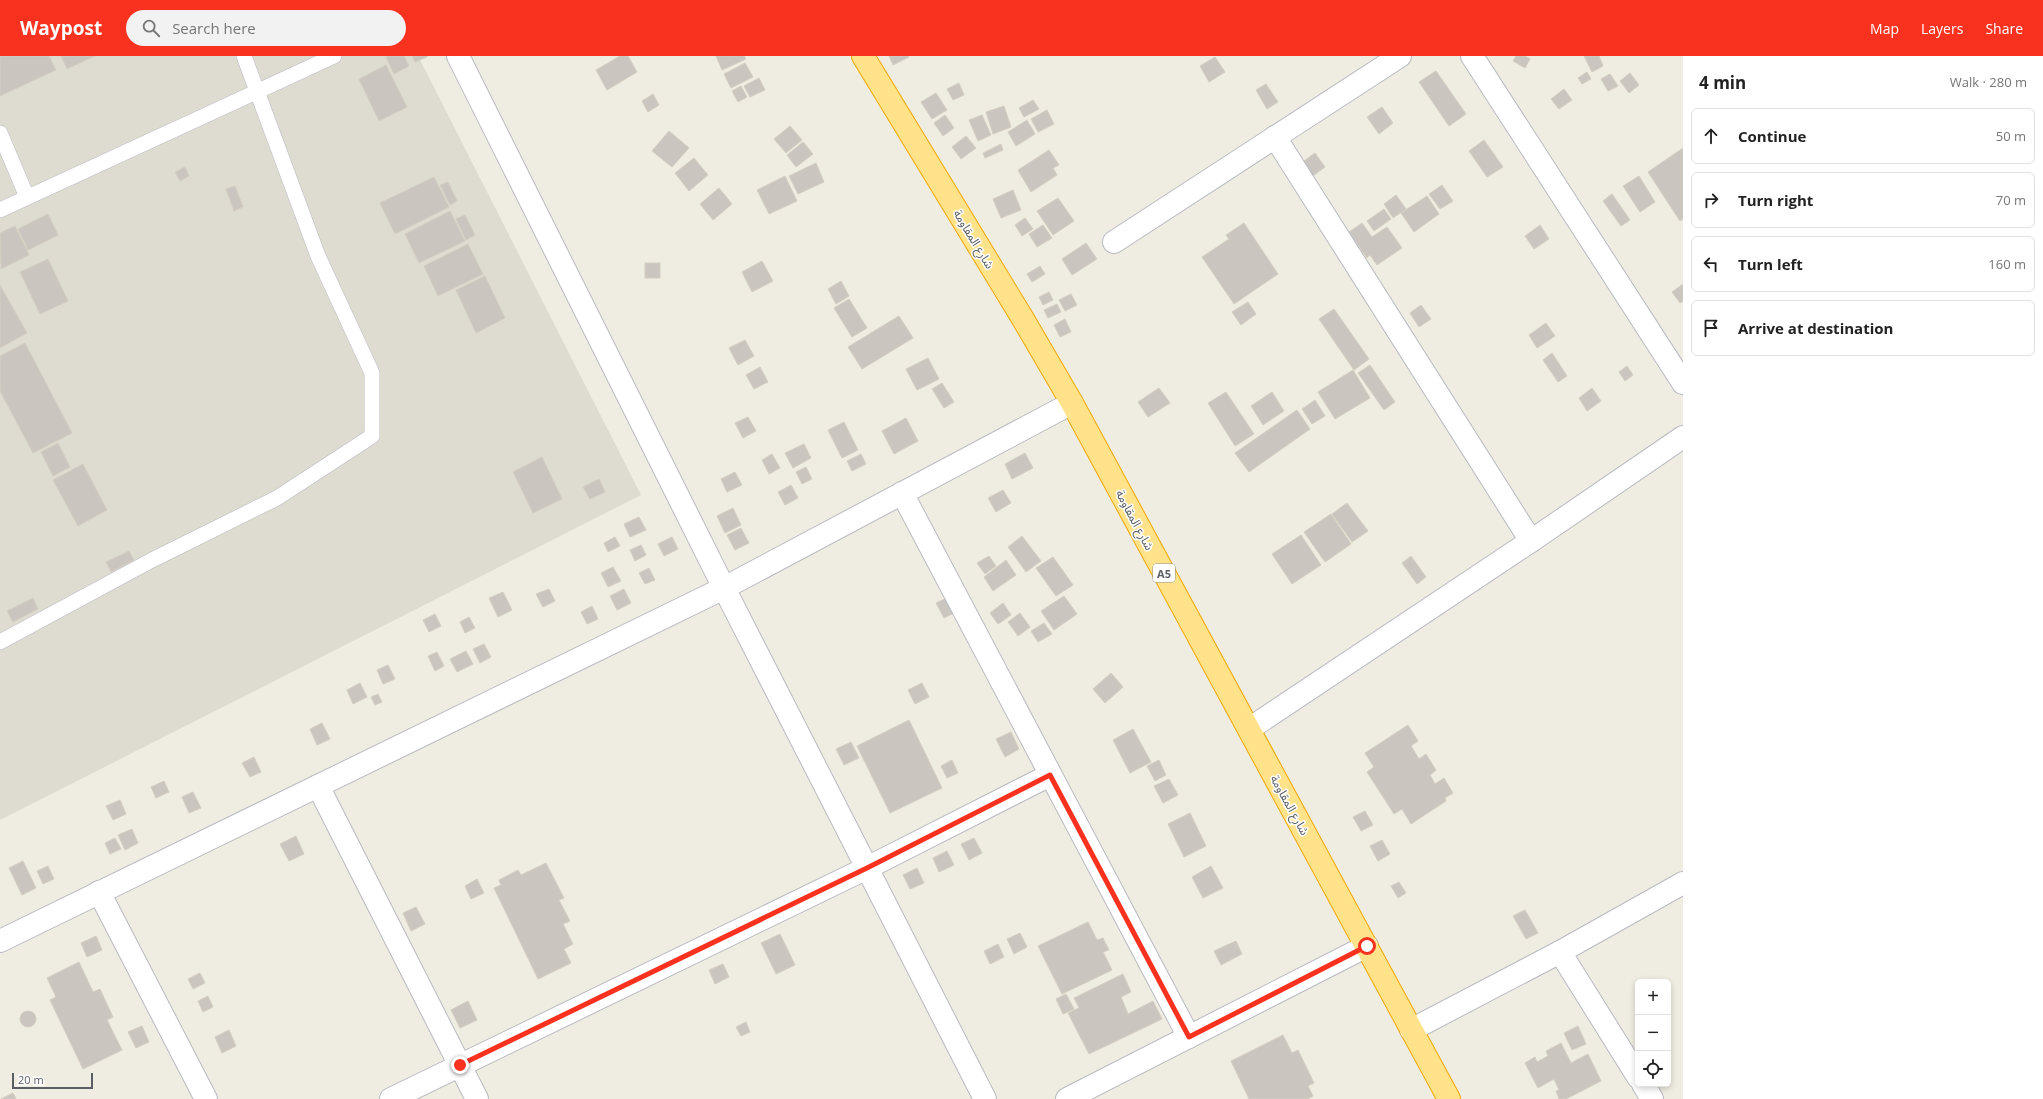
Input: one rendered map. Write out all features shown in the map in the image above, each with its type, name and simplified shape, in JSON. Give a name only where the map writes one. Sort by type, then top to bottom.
[{"type":"highway","name":"شارع المقاومة","points":[[862,56],[1072,402],[1367,946],[1448,1099]]},
{"type":"street","points":[[458,56],[724,588],[985,1099]]},
{"type":"street","points":[[1114,242],[1400,56]]},
{"type":"street","points":[[1472,56],[1683,383]]},
{"type":"street","points":[[1275,137],[1531,541]]},
{"type":"street","points":[[0,940],[724,588],[1072,402]]},
{"type":"street","points":[[1249,729],[1531,541],[1683,437]]},
{"type":"street","points":[[902,493],[1189,1037]]},
{"type":"street","points":[[391,1099],[867,868],[1050,775]]},
{"type":"street","points":[[318,786],[477,1099]]},
{"type":"street","points":[[1411,1030],[1560,952],[1683,883]]},
{"type":"street","points":[[99,892],[206,1099]]},
{"type":"street","points":[[1067,1099],[1367,946]]},
{"type":"street","points":[[1560,952],[1635,1072]]},
{"type":"street","points":[[1644,1087],[1652,1099]]},
{"type":"lane","points":[[0,642],[152,560],[277,498],[372,436],[372,373],[318,256],[244,56]]},
{"type":"lane","points":[[0,210],[334,56]]},
{"type":"lane","points":[[0,133],[27,197]]},
{"type":"shaded area","points":[[0,56],[418,56],[641,495],[0,820]]},
{"type":"building","points":[[0,56],[49,56],[56,70],[0,96]]},
{"type":"building","points":[[61,56],[95,56],[67,69]]},
{"type":"building","points":[[404,56],[409,66],[394,74],[386,57]]},
{"type":"building","points":[[412,56],[427,56],[427,57],[415,62]]},
{"type":"building","points":[[620,56],[628,56],[637,72],[607,90],[596,70]]},
{"type":"building","points":[[716,56],[744,56],[746,59],[722,70]]},
{"type":"building","points":[[889,56],[908,56],[909,57],[893,65]]},
{"type":"building","points":[[1516,56],[1525,56],[1530,59],[1525,68],[1513,61]]},
{"type":"building","points":[[1584,56],[1599,56],[1603,66],[1592,72]]},
{"type":"building","points":[[1215,57],[1225,72],[1209,82],[1200,66]]},
{"type":"building","points":[[745,63],[753,77],[731,88],[724,74]]},
{"type":"building","points":[[386,65],[407,107],[379,121],[359,79]]},
{"type":"building","points":[[1436,71],[1466,114],[1449,126],[1419,82]]},
{"type":"building","points":[[1587,72],[1591,79],[1582,84],[1578,78]]},
{"type":"building","points":[[1630,73],[1639,85],[1629,93],[1620,81]]},
{"type":"building","points":[[1610,74],[1618,86],[1608,91],[1601,79]]},
{"type":"building","points":[[759,78],[765,90],[750,97],[744,86]]},
{"type":"building","points":[[959,83],[964,95],[953,100],[947,89]]},
{"type":"building","points":[[1266,84],[1278,102],[1267,109],[1256,90]]},
{"type":"building","points":[[741,86],[747,97],[738,102],[732,91]]},
{"type":"building","points":[[1564,89],[1572,100],[1559,109],[1551,99]]},
{"type":"building","points":[[936,93],[947,110],[932,119],[921,102]]},
{"type":"building","points":[[653,94],[659,105],[648,112],[642,101]]},
{"type":"building","points":[[1033,100],[1039,109],[1024,117],[1019,108]]},
{"type":"building","points":[[1004,106],[1011,127],[993,134],[986,112]]},
{"type":"building","points":[[1382,107],[1393,123],[1379,134],[1367,117]]},
{"type":"building","points":[[1047,110],[1054,124],[1038,132],[1031,119]]},
{"type":"building","points":[[945,115],[954,128],[943,136],[934,123]]},
{"type":"building","points":[[982,115],[991,135],[978,141],[969,120]]},
{"type":"building","points":[[1027,120],[1035,134],[1016,146],[1008,132]]},
{"type":"building","points":[[790,126],[802,140],[786,153],[774,139]]},
{"type":"building","points":[[669,131],[689,148],[672,167],[652,151]]},
{"type":"building","points":[[966,136],[976,148],[961,159],[952,147]]},
{"type":"building","points":[[1484,140],[1503,167],[1487,177],[1469,151]]},
{"type":"building","points":[[803,142],[813,154],[796,167],[787,155]]},
{"type":"building","points":[[1001,144],[1003,150],[985,158],[983,153]]},
{"type":"building","points":[[1683,148],[1683,219],[1680,221],[1648,172]]},
{"type":"building","points":[[1049,150],[1059,165],[1053,168],[1057,175],[1031,192],[1018,170]]},
{"type":"building","points":[[1315,153],[1325,167],[1310,178],[1300,164]]},
{"type":"building","points":[[694,158],[708,175],[689,191],[675,173]]},
{"type":"building","points":[[816,163],[824,182],[798,194],[789,176]]},
{"type":"building","points":[[185,167],[189,176],[180,181],[175,172]]},
{"type":"building","points":[[785,176],[797,201],[769,214],[757,190]]},
{"type":"building","points":[[1639,176],[1655,202],[1640,212],[1623,186]]},
{"type":"building","points":[[434,177],[449,207],[395,234],[380,203]]},
{"type":"building","points":[[448,182],[457,201],[450,205],[440,185]]},
{"type":"building","points":[[1442,185],[1453,201],[1440,209],[1429,194]]},
{"type":"building","points":[[235,186],[243,207],[234,211],[226,189]]},
{"type":"building","points":[[719,188],[732,204],[713,220],[700,204]]},
{"type":"building","points":[[1013,190],[1021,210],[1001,218],[993,199]]},
{"type":"building","points":[[1612,194],[1630,220],[1621,226],[1603,201]]},
{"type":"building","points":[[1396,195],[1406,209],[1393,218],[1384,204]]},
{"type":"building","points":[[1427,196],[1439,214],[1414,232],[1401,213]]},
{"type":"building","points":[[1058,198],[1074,221],[1053,235],[1037,211]]},
{"type":"building","points":[[1384,209],[1391,219],[1374,231],[1367,221]]},
{"type":"building","points":[[450,211],[465,241],[419,263],[405,234]]},
{"type":"building","points":[[48,214],[58,235],[28,250],[18,229]]},
{"type":"building","points":[[465,215],[475,235],[466,240],[456,219]]},
{"type":"building","points":[[1025,218],[1033,229],[1022,236],[1015,225]]},
{"type":"building","points":[[1244,223],[1278,274],[1234,304],[1202,257],[1229,239],[1226,235]]},
{"type":"building","points":[[1362,223],[1372,237],[1387,227],[1402,248],[1377,265],[1370,255],[1367,258],[1349,232]]},
{"type":"building","points":[[1043,225],[1052,238],[1037,247],[1029,234]]},
{"type":"building","points":[[1540,225],[1549,239],[1534,249],[1525,236]]},
{"type":"building","points":[[15,226],[29,255],[1,269],[0,233]]},
{"type":"building","points":[[1086,243],[1097,259],[1072,275],[1062,259]]},
{"type":"building","points":[[468,244],[483,274],[438,296],[424,266]]},
{"type":"building","points":[[48,259],[68,301],[40,314],[20,272]]},
{"type":"building","points":[[762,261],[773,281],[752,292],[742,272]]},
{"type":"building","points":[[645,263],[660,263],[660,278],[645,278]]},
{"type":"building","points":[[1040,266],[1045,274],[1032,282],[1027,274]]},
{"type":"building","points":[[485,276],[505,318],[476,333],[456,290]]},
{"type":"building","points":[[841,281],[849,296],[836,304],[828,289]]},
{"type":"building","points":[[1683,284],[1683,301],[1680,303],[1672,292]]},
{"type":"building","points":[[0,285],[27,333],[0,348]]},
{"type":"building","points":[[1049,292],[1053,300],[1043,305],[1039,297]]},
{"type":"building","points":[[1071,294],[1077,305],[1065,311],[1059,300]]},
{"type":"building","points":[[849,299],[867,328],[852,337],[834,308]]},
{"type":"building","points":[[1248,302],[1256,314],[1241,325],[1232,312]]},
{"type":"building","points":[[1057,304],[1061,312],[1048,318],[1044,310]]},
{"type":"building","points":[[1421,305],[1431,319],[1419,327],[1410,313]]},
{"type":"building","points":[[1334,309],[1369,359],[1354,370],[1319,319]]},
{"type":"building","points":[[899,316],[913,338],[862,369],[848,347]]},
{"type":"building","points":[[1065,319],[1071,332],[1060,337],[1054,325]]},
{"type":"building","points":[[1546,323],[1555,336],[1537,348],[1529,335]]},
{"type":"building","points":[[745,340],[754,356],[738,365],[729,348]]},
{"type":"building","points":[[25,343],[72,433],[33,453],[0,391],[0,356]]},
{"type":"building","points":[[1552,353],[1567,376],[1558,382],[1543,360]]},
{"type":"building","points":[[928,358],[939,379],[917,390],[906,369]]},
{"type":"building","points":[[1370,365],[1395,402],[1384,410],[1358,373]]},
{"type":"building","points":[[1627,366],[1633,375],[1625,381],[1619,372]]},
{"type":"building","points":[[760,367],[768,382],[754,389],[746,375]]},
{"type":"building","points":[[1353,370],[1370,398],[1335,419],[1318,392]]},
{"type":"building","points":[[942,383],[954,402],[944,408],[932,389]]},
{"type":"building","points":[[1159,388],[1170,403],[1148,417],[1138,402]]},
{"type":"building","points":[[1592,388],[1601,401],[1587,411],[1579,398]]},
{"type":"building","points":[[1226,392],[1254,434],[1235,446],[1208,403]]},
{"type":"building","points":[[1272,392],[1284,411],[1263,425],[1251,406]]},
{"type":"building","points":[[1315,400],[1325,416],[1312,424],[1302,409]]},
{"type":"building","points":[[1297,410],[1310,429],[1249,472],[1235,453]]},
{"type":"building","points":[[748,417],[756,431],[743,438],[735,423]]},
{"type":"building","points":[[906,418],[918,441],[894,454],[882,431]]},
{"type":"building","points":[[844,422],[858,450],[842,458],[828,430]]},
{"type":"building","points":[[58,443],[70,467],[53,476],[41,452]]},
{"type":"building","points":[[804,444],[811,458],[793,468],[785,453]]},
{"type":"building","points":[[1025,453],[1033,468],[1012,479],[1005,464]]},
{"type":"building","points":[[772,454],[780,468],[769,474],[762,460]]},
{"type":"building","points":[[861,454],[866,464],[852,471],[847,461]]},
{"type":"building","points":[[542,457],[562,499],[533,513],[513,472]]},
{"type":"building","points":[[83,464],[107,510],[78,526],[53,480]]},
{"type":"building","points":[[806,467],[812,479],[802,484],[796,472]]},
{"type":"building","points":[[735,472],[742,485],[727,492],[721,479]]},
{"type":"building","points":[[599,479],[605,492],[590,499],[583,487]]},
{"type":"building","points":[[791,485],[798,498],[785,505],[778,492]]},
{"type":"building","points":[[1003,490],[1011,503],[996,512],[988,498]]},
{"type":"building","points":[[1347,503],[1368,531],[1352,542],[1332,514]]},
{"type":"building","points":[[733,508],[741,525],[725,533],[717,516]]},
{"type":"building","points":[[1331,514],[1351,544],[1325,562],[1304,532]]},
{"type":"building","points":[[639,517],[646,530],[630,537],[624,524]]},
{"type":"building","points":[[741,528],[749,543],[735,550],[727,535]]},
{"type":"building","points":[[1301,535],[1321,565],[1292,584],[1272,554]]},
{"type":"building","points":[[1022,536],[1041,561],[1026,572],[1008,547]]},
{"type":"building","points":[[615,537],[620,546],[608,552],[604,543]]},
{"type":"building","points":[[672,537],[678,549],[664,556],[658,544]]},
{"type":"building","points":[[641,545],[646,555],[635,561],[630,550]]},
{"type":"building","points":[[129,551],[134,560],[111,572],[106,562]]},
{"type":"building","points":[[989,556],[996,566],[985,574],[977,563]]},
{"type":"building","points":[[1411,556],[1426,577],[1417,584],[1402,563]]},
{"type":"building","points":[[1053,557],[1073,585],[1056,596],[1036,568]]},
{"type":"building","points":[[1006,560],[1016,575],[993,591],[984,577]]},
{"type":"building","points":[[613,567],[621,581],[608,587],[601,573]]},
{"type":"building","points":[[649,568],[655,580],[645,584],[639,573]]},
{"type":"building","points":[[549,589],[555,601],[543,607],[536,594]]},
{"type":"building","points":[[624,589],[631,603],[617,610],[610,596]]},
{"type":"building","points":[[503,592],[512,610],[498,617],[489,598]]},
{"type":"building","points":[[1064,596],[1077,614],[1054,630],[1041,611]]},
{"type":"building","points":[[33,598],[38,609],[13,622],[7,611]]},
{"type":"building","points":[[947,598],[954,613],[944,618],[936,603]]},
{"type":"building","points":[[1003,603],[1011,615],[998,624],[990,613]]},
{"type":"building","points":[[592,606],[598,619],[587,624],[581,612]]},
{"type":"building","points":[[1020,613],[1030,627],[1018,636],[1008,622]]},
{"type":"building","points":[[435,614],[441,626],[429,632],[423,620]]},
{"type":"building","points":[[469,617],[475,628],[465,633],[460,622]]},
{"type":"building","points":[[1044,623],[1052,634],[1038,642],[1031,631]]},
{"type":"building","points":[[484,644],[491,657],[480,663],[473,649]]},
{"type":"building","points":[[466,651],[473,664],[457,672],[450,659]]},
{"type":"building","points":[[437,652],[444,666],[435,671],[428,656]]},
{"type":"building","points":[[388,665],[395,679],[383,684],[377,670]]},
{"type":"building","points":[[1111,673],[1123,687],[1105,703],[1093,689]]},
{"type":"building","points":[[360,683],[367,697],[353,704],[347,690]]},
{"type":"building","points":[[922,683],[929,697],[915,704],[908,690]]},
{"type":"building","points":[[378,694],[382,702],[375,705],[371,697]]},
{"type":"building","points":[[909,720],[942,788],[890,813],[857,746]]},
{"type":"building","points":[[322,723],[330,739],[317,745],[310,729]]},
{"type":"building","points":[[1408,725],[1418,741],[1411,746],[1419,759],[1426,754],[1436,770],[1430,775],[1435,784],[1444,778],[1453,793],[1445,798],[1446,801],[1411,824],[1402,809],[1394,814],[1367,772],[1374,767],[1365,753]]},
{"type":"building","points":[[1133,729],[1151,762],[1130,773],[1113,740]]},
{"type":"building","points":[[1011,732],[1019,749],[1005,757],[996,739]]},
{"type":"building","points":[[851,742],[859,758],[844,765],[836,749]]},
{"type":"building","points":[[254,757],[261,772],[250,777],[242,763]]},
{"type":"building","points":[[952,760],[958,773],[947,778],[941,766]]},
{"type":"building","points":[[1159,760],[1166,775],[1155,781],[1147,766]]},
{"type":"building","points":[[1169,779],[1178,795],[1163,803],[1154,786]]},
{"type":"building","points":[[164,781],[169,792],[156,798],[151,787]]},
{"type":"building","points":[[193,792],[201,808],[189,813],[182,797]]},
{"type":"building","points":[[120,800],[126,814],[113,820],[106,806]]},
{"type":"building","points":[[1365,811],[1373,825],[1361,831],[1353,817]]},
{"type":"building","points":[[1190,813],[1206,846],[1184,857],[1168,824]]},
{"type":"building","points":[[132,829],[138,843],[125,850],[118,835]]},
{"type":"building","points":[[296,836],[304,854],[289,861],[280,844]]},
{"type":"building","points":[[115,838],[121,849],[110,854],[105,843]]},
{"type":"building","points":[[974,838],[982,853],[969,860],[961,844]]},
{"type":"building","points":[[1382,840],[1390,854],[1378,861],[1370,846]]},
{"type":"building","points":[[947,851],[954,865],[939,872],[933,858]]},
{"type":"building","points":[[23,861],[36,888],[22,895],[9,868]]},
{"type":"building","points":[[546,863],[564,898],[559,900],[570,921],[563,924],[573,944],[564,949],[571,963],[538,979],[494,888],[501,885],[499,880],[518,870],[521,875]]},
{"type":"building","points":[[48,866],[54,879],[43,884],[37,871]]},
{"type":"building","points":[[1211,866],[1223,888],[1203,898],[1192,877]]},
{"type":"building","points":[[917,868],[924,883],[910,889],[903,875]]},
{"type":"building","points":[[477,879],[484,893],[471,899],[465,886]]},
{"type":"building","points":[[1399,882],[1406,893],[1398,898],[1391,886]]},
{"type":"building","points":[[416,907],[425,924],[411,931],[403,913]]},
{"type":"building","points":[[1525,910],[1538,933],[1526,939],[1513,916]]},
{"type":"building","points":[[1088,922],[1097,940],[1103,938],[1109,950],[1103,952],[1112,970],[1062,994],[1038,946]]},
{"type":"building","points":[[1020,933],[1027,947],[1014,954],[1007,939]]},
{"type":"building","points":[[780,934],[795,965],[776,974],[761,943]]},
{"type":"building","points":[[96,936],[102,950],[87,957],[81,943]]},
{"type":"building","points":[[1236,941],[1242,954],[1221,965],[1214,951]]},
{"type":"building","points":[[998,944],[1004,957],[990,964],[984,951]]},
{"type":"building","points":[[79,962],[93,992],[100,989],[113,1017],[107,1020],[122,1050],[83,1069],[50,1000],[56,997],[47,978]]},
{"type":"building","points":[[723,964],[729,977],[715,984],[709,970]]},
{"type":"building","points":[[200,973],[205,983],[193,989],[188,979]]},
{"type":"building","points":[[1123,974],[1131,992],[1121,997],[1128,1014],[1153,1001],[1162,1019],[1089,1054],[1068,1013],[1079,1008],[1074,998]]},
{"type":"building","points":[[1066,994],[1074,1009],[1063,1014],[1056,999]]},
{"type":"building","points":[[208,996],[213,1007],[203,1012],[198,1001]]},
{"type":"building","points":[[468,1001],[477,1020],[460,1028],[451,1010]]},
{"type":"building","points":[[28,1011],[35,1016],[36,1019],[31,1026],[28,1027],[21,1022],[20,1019],[25,1012]]},
{"type":"building","points":[[746,1022],[750,1032],[741,1036],[736,1027]]},
{"type":"building","points":[[142,1026],[149,1042],[136,1048],[128,1032]]},
{"type":"building","points":[[1578,1026],[1586,1044],[1572,1050],[1564,1033]]},
{"type":"building","points":[[229,1030],[236,1046],[222,1053],[215,1037]]},
{"type":"building","points":[[1283,1035],[1292,1053],[1298,1050],[1314,1083],[1308,1086],[1313,1096],[1308,1099],[1249,1099],[1231,1061]]},
{"type":"building","points":[[1561,1043],[1571,1063],[1588,1054],[1601,1081],[1566,1099],[1559,1099],[1556,1091],[1559,1090],[1554,1079],[1538,1088],[1525,1063],[1535,1057],[1537,1062],[1548,1056],[1546,1051]]},
{"type":"building","points":[[13,1093],[16,1099],[1,1099]]},
{"type":"route","points":[[460,1065],[867,868],[1050,775],[1189,1037],[1367,946]]}]
